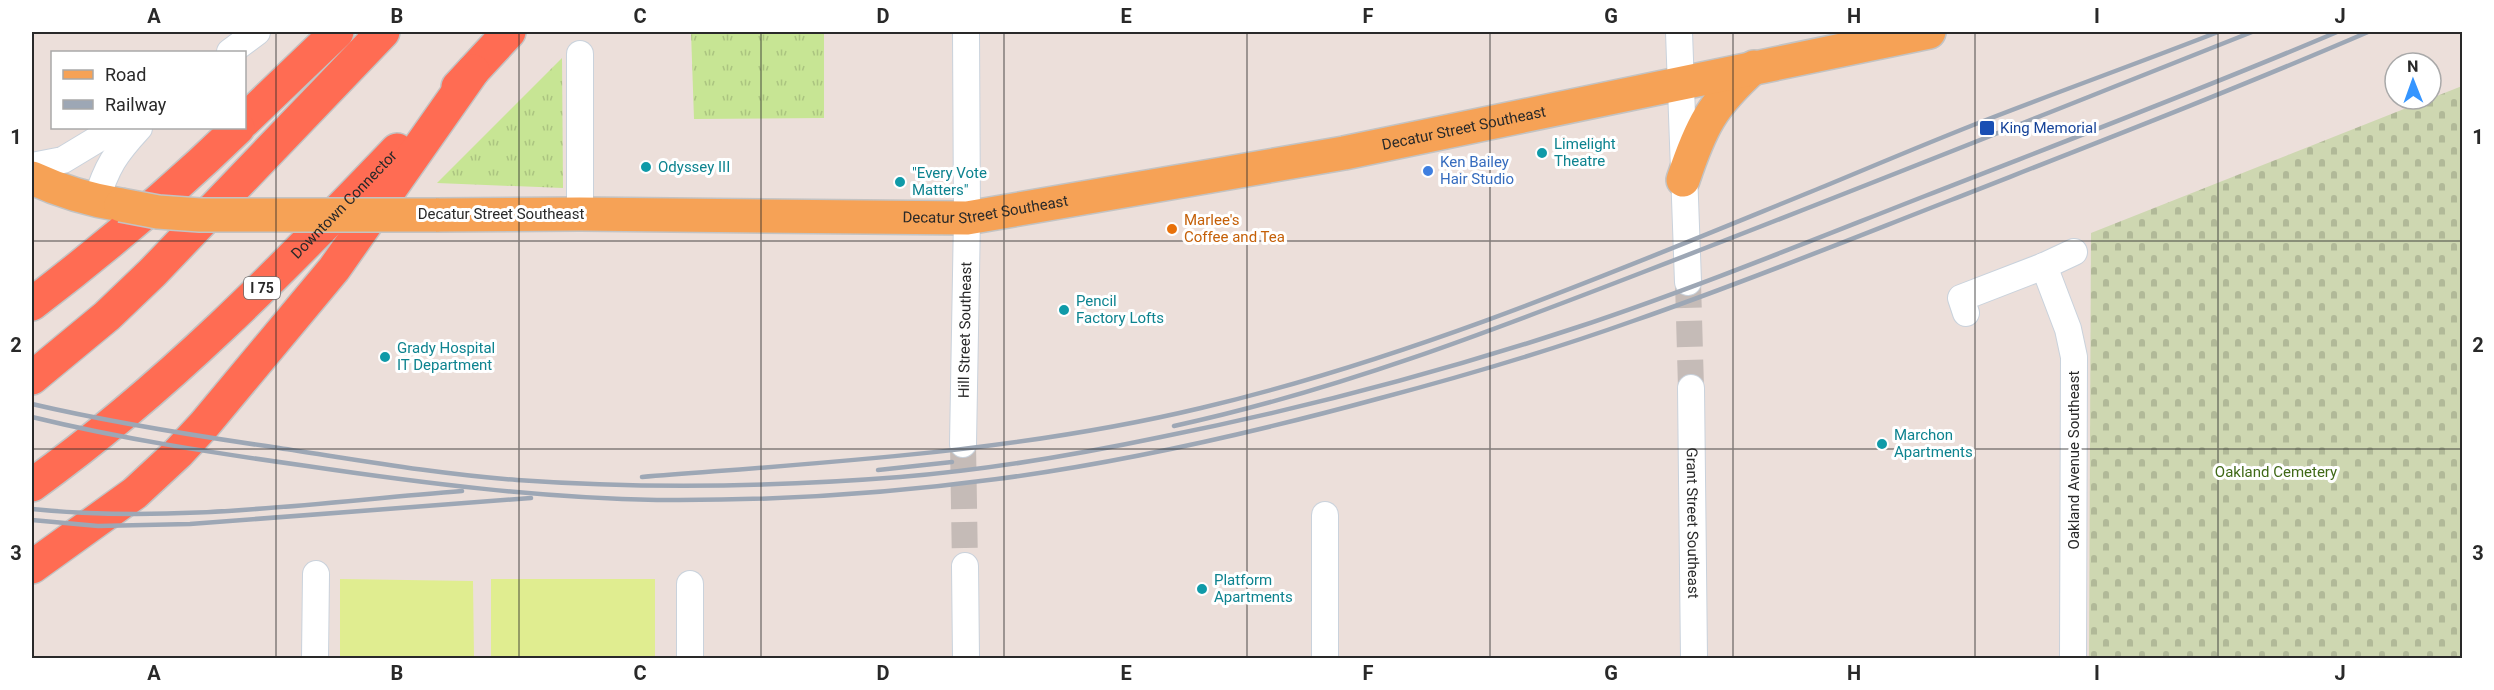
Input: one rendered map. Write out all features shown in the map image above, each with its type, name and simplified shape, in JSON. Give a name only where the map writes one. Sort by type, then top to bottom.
[{"type":"highway","points":[[246,119],[337,32]]},
{"type":"highway","points":[[32,378],[107,316],[152,273],[383,32]]},
{"type":"highway","name":"Downtown Connector","points":[[32,485],[115,422],[275,275],[509,32]]},
{"type":"highway","points":[[32,567],[135,492],[178,453],[204,425],[334,269],[473,71]]},
{"type":"highway","points":[[32,304],[84,264],[188,176],[237,129]]},
{"type":"main road","name":"Decatur Street Southeast","points":[[32,178],[48,186],[108,203],[158,212],[200,215],[580,213],[967,218],[1344,153],[1929,32]]},
{"type":"main road","points":[[1683,180],[1695,146],[1711,112],[1723,96],[1754,67]]},
{"type":"street","points":[[231,51],[257,32]]},
{"type":"street","name":"Hill Street Southeast","points":[[963,444],[967,218],[966,32]]},
{"type":"street","points":[[1679,32],[1679,83],[1688,282]]},
{"type":"street","points":[[580,54],[580,213]]},
{"type":"street","points":[[32,166],[63,160],[114,129]]},
{"type":"street","points":[[108,203],[105,173],[112,159],[138,129]]},
{"type":"street","points":[[1966,313],[1960,298],[2074,252]]},
{"type":"street","name":"Oakland Avenue Southeast","points":[[2044,266],[2068,328],[2074,357],[2073,658]]},
{"type":"street","name":"Grant Street Southeast","points":[[1691,388],[1694,658]]},
{"type":"street","points":[[1325,515],[1326,658]]},
{"type":"street","points":[[965,566],[966,658]]},
{"type":"street","points":[[315,658],[316,574]]},
{"type":"street","points":[[690,584],[690,658]]},
{"type":"green space","points":[[691,32],[824,32],[824,118],[694,119]]},
{"type":"green space","points":[[562,58],[563,188],[437,183]]},
{"type":"green space","name":"Oakland Cemetery","points":[[2462,86],[2462,658],[2089,658],[2091,233],[2399,111],[2443,111],[2443,94]]},
{"type":"green space","points":[[340,579],[473,581],[474,658],[340,658]]},
{"type":"green space","points":[[491,579],[655,579],[655,658],[491,658]]},
{"type":"tunnel","points":[[1688,282],[1691,388]]},
{"type":"tunnel","points":[[963,444],[965,566]]},
{"type":"railway","points":[[642,477],[853,460],[993,445],[1132,423],[1281,387],[1361,363],[1517,309],[1672,249],[1966,128],[2218,32]]},
{"type":"railway","points":[[1174,426],[1294,395],[1413,358],[1471,337],[1798,212],[2252,32]]},
{"type":"railway","points":[[32,404],[155,429],[398,466],[457,474],[565,483],[661,486],[804,483],[933,474],[1031,461],[1161,437],[1319,402],[1475,359],[1578,327],[1796,247],[2337,32]]},
{"type":"railway","points":[[32,417],[168,445],[350,472],[482,489],[613,499],[700,500],[828,496],[913,489],[1045,472],[1141,455],[1330,412],[1570,343],[1793,262],[2161,118],[2368,32]]},
{"type":"railway","points":[[878,470],[952,462]]},
{"type":"railway","points":[[32,509],[86,513],[193,513],[462,491]]},
{"type":"railway","points":[[32,520],[98,526],[190,524],[531,498]]},
{"type":"place","name":"King Memorial","points":[[1987,128]]},
{"type":"place","name":"Limelight Theatre","points":[[1542,153]]},
{"type":"place","name":"Odyssey III","points":[[646,167]]},
{"type":"place","name":"Ken Bailey Hair Studio","points":[[1428,171]]},
{"type":"place","name":"\"Every Vote Matters\"","points":[[900,182]]},
{"type":"place","name":"Marlee's Coffee and Tea","points":[[1172,229]]},
{"type":"place","name":"Pencil Factory Lofts","points":[[1064,310]]},
{"type":"place","name":"Grady Hospital IT Department","points":[[385,357]]},
{"type":"place","name":"Marchon Apartments","points":[[1882,444]]},
{"type":"place","name":"Platform Apartments","points":[[1202,589]]}]
